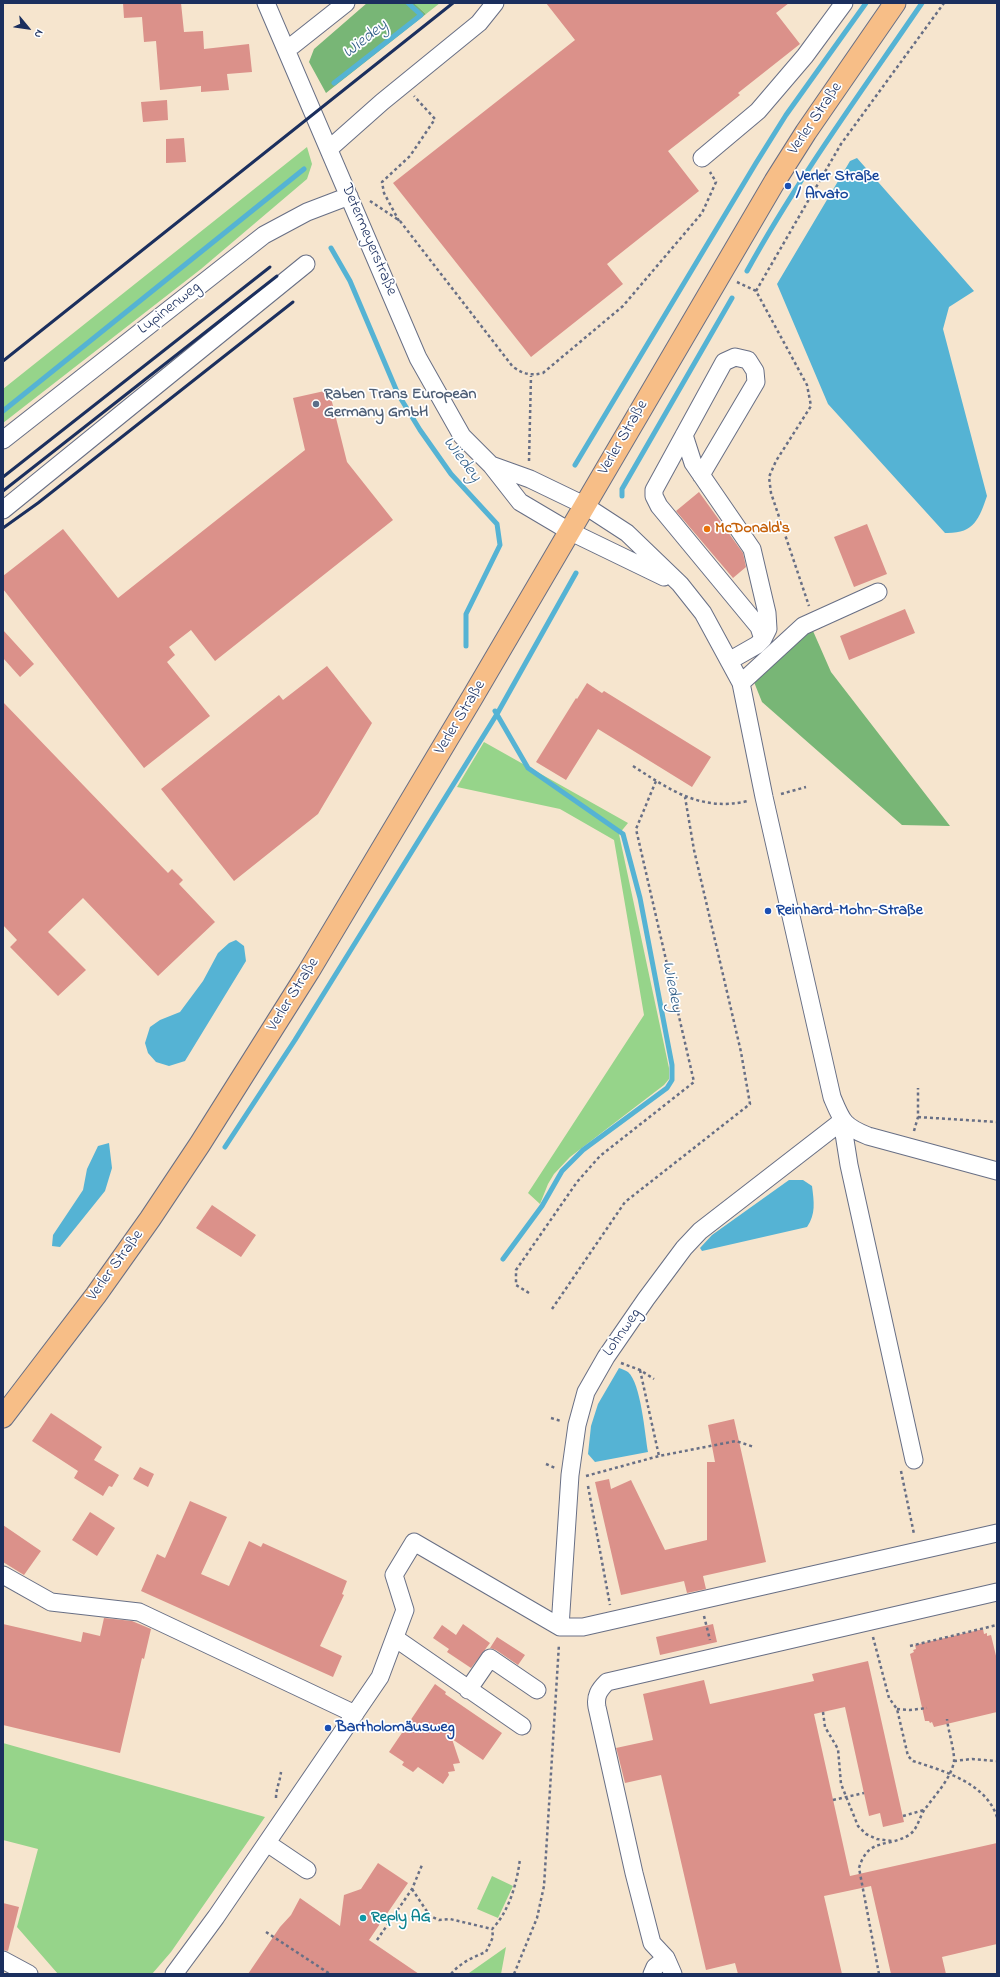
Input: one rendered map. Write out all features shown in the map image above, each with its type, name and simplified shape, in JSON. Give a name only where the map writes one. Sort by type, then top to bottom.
[{"type":"main road","name":"Verler Straße","points":[[3,1417],[96,1295],[200,1144],[309,972],[472,698],[720,274],[806,132],[895,3]]},
{"type":"street","name":"Determeyerstraße","points":[[266,3],[418,358],[462,436],[491,465],[520,502],[569,531]]},
{"type":"street","points":[[286,48],[293,45],[346,3]]},
{"type":"street","points":[[329,149],[404,84],[479,23],[495,3]]},
{"type":"street","points":[[702,158],[758,111],[805,56],[844,3]]},
{"type":"street","name":"Lupinenweg","points":[[3,440],[264,235],[307,212],[348,196]]},
{"type":"street","points":[[3,510],[306,264]]},
{"type":"street","points":[[701,475],[756,382],[755,371],[748,360],[735,357],[724,362],[654,490],[654,496],[659,506],[758,627],[763,639]]},
{"type":"street","points":[[684,436],[693,463],[752,549],[767,613],[768,628],[763,639],[756,645],[729,661]]},
{"type":"street","name":"Determeyerstraße","points":[[491,465],[530,479],[584,505]]},
{"type":"street","points":[[584,505],[627,532],[680,584],[703,613],[741,683],[764,797],[832,1097],[842,1121],[849,1165],[914,1460]]},
{"type":"street","points":[[569,531],[680,584]]},
{"type":"street","points":[[741,683],[803,626],[878,592]]},
{"type":"street","points":[[842,1121],[854,1130],[910,1148],[997,1172]]},
{"type":"street","name":"Lohnweg","points":[[560,1627],[578,1476],[577,1425],[586,1392],[606,1357],[684,1248],[700,1231],[842,1121]]},
{"type":"street","points":[[174,1974],[216,1917],[380,1677],[396,1638],[405,1610],[394,1575],[414,1542],[560,1627],[583,1627],[997,1533]]},
{"type":"street","points":[[3,1575],[51,1602],[140,1612],[355,1714]]},
{"type":"street","points":[[673,1974],[666,1958],[652,1943],[634,1873],[596,1699],[599,1690],[607,1682],[997,1592]]},
{"type":"street","points":[[396,1638],[468,1690],[522,1726]]},
{"type":"street","points":[[468,1690],[490,1658],[537,1690]]},
{"type":"street","points":[[267,1843],[307,1870]]},
{"type":"street","points":[[652,1974],[655,1967],[666,1958]]},
{"type":"street","points":[[3,1960],[29,1974]]},
{"type":"path","points":[[756,291],[841,144],[944,3]]},
{"type":"path","points":[[404,84],[435,119],[410,156],[382,182],[384,193],[400,221],[513,367],[524,374],[531,376],[543,373],[623,306],[702,213],[716,182],[702,158]]},
{"type":"path","points":[[348,196],[371,201],[400,221]]},
{"type":"path","points":[[720,274],[756,291],[807,385],[811,406],[776,461],[769,477],[771,493],[814,621]]},
{"type":"path","points":[[529,464],[531,376]]},
{"type":"path","points":[[633,766],[684,797],[710,804],[735,804],[764,797]]},
{"type":"path","points":[[529,1293],[516,1285],[516,1270],[577,1182],[600,1156],[694,1082],[636,829],[656,781]]},
{"type":"path","points":[[786,792],[806,787]]},
{"type":"path","points":[[552,1309],[625,1202],[750,1104],[741,1052],[694,850],[684,797]]},
{"type":"path","points":[[910,1148],[918,1117],[918,1088]]},
{"type":"path","points":[[918,1117],[997,1122]]},
{"type":"path","points":[[606,1357],[640,1370],[654,1379]]},
{"type":"path","points":[[640,1370],[660,1456]]},
{"type":"path","points":[[613,1620],[578,1476],[660,1456],[736,1441],[754,1447]]},
{"type":"path","points":[[700,1600],[714,1657]]},
{"type":"path","points":[[869,1622],[888,1698],[897,1710],[908,1756],[910,1759],[967,1782],[979,1790],[990,1802],[997,1817]]},
{"type":"path","points":[[910,1646],[997,1625]]},
{"type":"path","points":[[514,1974],[536,1918],[544,1886],[560,1627]]},
{"type":"path","points":[[897,1710],[927,1708]]},
{"type":"path","points":[[823,1712],[826,1727],[838,1749],[841,1784],[858,1826],[866,1834],[877,1839],[893,1841]]},
{"type":"path","points":[[879,1974],[859,1868],[862,1857],[879,1844],[893,1841],[913,1832],[925,1810],[949,1774],[954,1761],[947,1719]]},
{"type":"path","points":[[954,1761],[972,1759],[997,1761]]},
{"type":"path","points":[[833,1800],[864,1793]]},
{"type":"path","points":[[903,1816],[925,1810]]},
{"type":"path","points":[[492,1929],[499,1922],[518,1881],[520,1860]]},
{"type":"path","points":[[377,1940],[412,1889],[422,1865]]},
{"type":"path","points":[[412,1889],[430,1916],[439,1920],[450,1919],[492,1929]]},
{"type":"path","points":[[451,1974],[455,1968],[486,1952],[493,1937],[492,1929]]},
{"type":"path","points":[[266,1932],[330,1974]]},
{"type":"green space","points":[[367,3],[414,3],[426,14],[326,93],[309,62],[314,49]]},
{"type":"green space","points":[[414,3],[440,3],[426,14]]},
{"type":"green space","points":[[307,147],[312,164],[307,179],[201,269],[3,423],[3,389]]},
{"type":"green space","points":[[806,615],[831,672],[950,826],[902,825],[762,702],[748,667]]},
{"type":"green space","points":[[484,742],[628,823],[619,834],[669,1068],[669,1079],[664,1085],[570,1157],[554,1174],[548,1184],[540,1204],[528,1193],[644,1015],[614,840],[560,809],[457,787]]},
{"type":"green space","points":[[3,1743],[265,1817],[171,1952],[152,1974],[58,1974],[17,1927],[38,1849],[3,1840]]},
{"type":"green space","points":[[492,1876],[513,1886],[498,1918],[477,1909]]},
{"type":"green space","points":[[506,1947],[501,1974],[468,1974],[469,1973]]},
{"type":"water","points":[[857,158],[974,291],[949,307],[943,329],[987,496],[981,512],[974,524],[963,531],[945,533],[828,404],[777,284],[850,161]]},
{"type":"water","points":[[236,940],[244,946],[246,961],[185,1061],[169,1066],[156,1062],[148,1053],[145,1043],[150,1027],[160,1020],[180,1012],[203,981],[218,953],[229,943]]},
{"type":"water","points":[[109,1143],[112,1168],[105,1191],[60,1247],[52,1246],[53,1235],[83,1190],[87,1169],[98,1146]]},
{"type":"water","points":[[789,1180],[803,1180],[812,1186],[814,1203],[813,1213],[807,1227],[702,1251],[700,1248],[712,1235]]},
{"type":"water","points":[[619,1368],[628,1372],[636,1387],[642,1410],[648,1452],[595,1462],[588,1454],[591,1426],[598,1404]]},
{"type":"building","points":[[123,3],[181,3],[184,32],[203,31],[204,49],[249,44],[252,72],[227,74],[229,90],[201,92],[201,86],[160,90],[156,41],[144,42],[142,17],[124,18]]},
{"type":"building","points":[[546,3],[789,3],[776,13],[800,44],[738,93],[740,95],[668,151],[699,191],[607,264],[623,284],[531,357],[393,183],[575,40]]},
{"type":"building","points":[[167,100],[168,120],[143,122],[141,102]]},
{"type":"building","points":[[184,138],[186,162],[166,163],[166,139]]},
{"type":"building","points":[[329,390],[347,462],[393,520],[215,661],[191,630],[169,647],[175,655],[167,662],[210,716],[144,768],[3,589],[3,576],[63,529],[118,598],[305,450],[293,398]]},
{"type":"building","name":"McDonald's","points":[[699,492],[743,553],[746,567],[733,578],[676,511]]},
{"type":"building","points":[[867,524],[887,574],[854,587],[834,537]]},
{"type":"building","points":[[905,609],[915,633],[849,660],[840,636]]},
{"type":"building","points":[[3,630],[34,664],[20,677],[3,658]]},
{"type":"building","points":[[327,666],[372,723],[318,814],[234,881],[161,789],[279,695],[283,700]]},
{"type":"building","points":[[587,683],[602,693],[604,691],[711,757],[692,787],[598,729],[566,780],[536,762]]},
{"type":"building","points":[[3,702],[168,873],[172,869],[183,880],[179,884],[215,922],[158,976],[83,898],[48,932],[86,970],[58,996],[10,947],[17,940],[3,925]]},
{"type":"building","points":[[212,1205],[256,1235],[241,1257],[196,1228]]},
{"type":"building","points":[[51,1413],[102,1447],[94,1460],[119,1475],[112,1487],[109,1486],[103,1496],[74,1478],[78,1471],[32,1441]]},
{"type":"building","points":[[734,1419],[766,1562],[703,1576],[706,1589],[687,1593],[684,1581],[621,1595],[595,1482],[609,1479],[611,1489],[631,1480],[665,1550],[707,1540],[707,1462],[715,1462],[708,1425]]},
{"type":"building","points":[[140,1467],[154,1474],[148,1487],[133,1479]]},
{"type":"building","points":[[190,1501],[227,1517],[201,1574],[229,1586],[249,1541],[261,1547],[263,1543],[347,1581],[342,1594],[344,1595],[320,1646],[342,1656],[333,1677],[141,1591],[157,1554],[165,1558]]},
{"type":"building","points":[[90,1512],[115,1528],[97,1556],[72,1540]]},
{"type":"building","points":[[3,1525],[41,1551],[24,1575],[3,1562]]},
{"type":"building","points":[[104,1618],[132,1621],[151,1629],[144,1659],[142,1658],[120,1753],[3,1725],[3,1624],[81,1642],[83,1632],[100,1636]]},
{"type":"building","points":[[463,1624],[490,1643],[471,1668],[447,1652],[449,1649],[433,1638],[442,1625],[456,1635]]},
{"type":"building","points":[[713,1624],[717,1642],[660,1655],[656,1637]]},
{"type":"building","points":[[983,1629],[984,1634],[987,1633],[987,1636],[991,1635],[997,1660],[997,1712],[934,1727],[932,1722],[930,1723],[929,1721],[925,1721],[910,1654],[916,1649],[915,1645]]},
{"type":"building","points":[[497,1637],[525,1655],[518,1665],[496,1650],[490,1648]]},
{"type":"building","points":[[868,1661],[904,1822],[883,1827],[880,1813],[869,1816],[845,1707],[814,1714],[850,1876],[997,1843],[997,1944],[942,1957],[946,1974],[891,1974],[871,1886],[824,1896],[842,1974],[738,1974],[735,1963],[706,1970],[661,1775],[625,1783],[616,1748],[653,1740],[643,1694],[704,1680],[710,1704],[814,1681],[812,1674]]},
{"type":"building","points":[[435,1684],[446,1692],[445,1694],[502,1733],[483,1760],[452,1739],[460,1763],[453,1764],[455,1771],[448,1772],[449,1775],[443,1784],[418,1767],[413,1772],[402,1765],[404,1762],[389,1752]]},
{"type":"building","name":"Reply AG","points":[[378,1863],[408,1883],[369,1940],[419,1974],[248,1974],[280,1927],[291,1915],[300,1898],[340,1926],[344,1895],[361,1889]]},
{"type":"building","points":[[3,1903],[19,1907],[8,1951],[3,1950]]},
{"type":"waterway","name":"Wiedey","points":[[334,83],[421,15],[408,3]]},
{"type":"waterway","points":[[575,465],[786,115],[866,3]]},
{"type":"waterway","points":[[747,271],[787,202],[922,3]]},
{"type":"waterway","points":[[3,411],[304,169]]},
{"type":"waterway","name":"Wiedey","points":[[331,248],[350,281],[398,394],[420,430],[451,474],[497,524],[500,545],[466,614],[466,646]]},
{"type":"waterway","points":[[622,496],[622,489],[732,298]]},
{"type":"waterway","points":[[225,1147],[295,1040],[497,714],[576,573]]},
{"type":"waterway","name":"Wiedey","points":[[495,711],[528,768],[623,834],[640,898],[672,1065],[672,1080],[667,1088],[583,1150],[562,1171],[542,1206],[503,1259]]},
{"type":"railway","points":[[3,361],[453,3]]},
{"type":"railway","points":[[3,477],[270,267]]},
{"type":"railway","points":[[3,491],[277,276]]},
{"type":"railway","points":[[3,528],[38,503],[293,302]]},
{"type":"place","name":"Verler Straße / Arvato","points":[[788,186]]},
{"type":"place","name":"Raben Trans European Germany GmbH","points":[[316,404]]},
{"type":"place","name":"McDonald's","points":[[707,529]]},
{"type":"place","name":"Reinhard-Mohn-Straße","points":[[768,911]]},
{"type":"place","name":"Bartholomäusweg","points":[[328,1728]]},
{"type":"place","name":"Reply AG","points":[[363,1918]]}]
